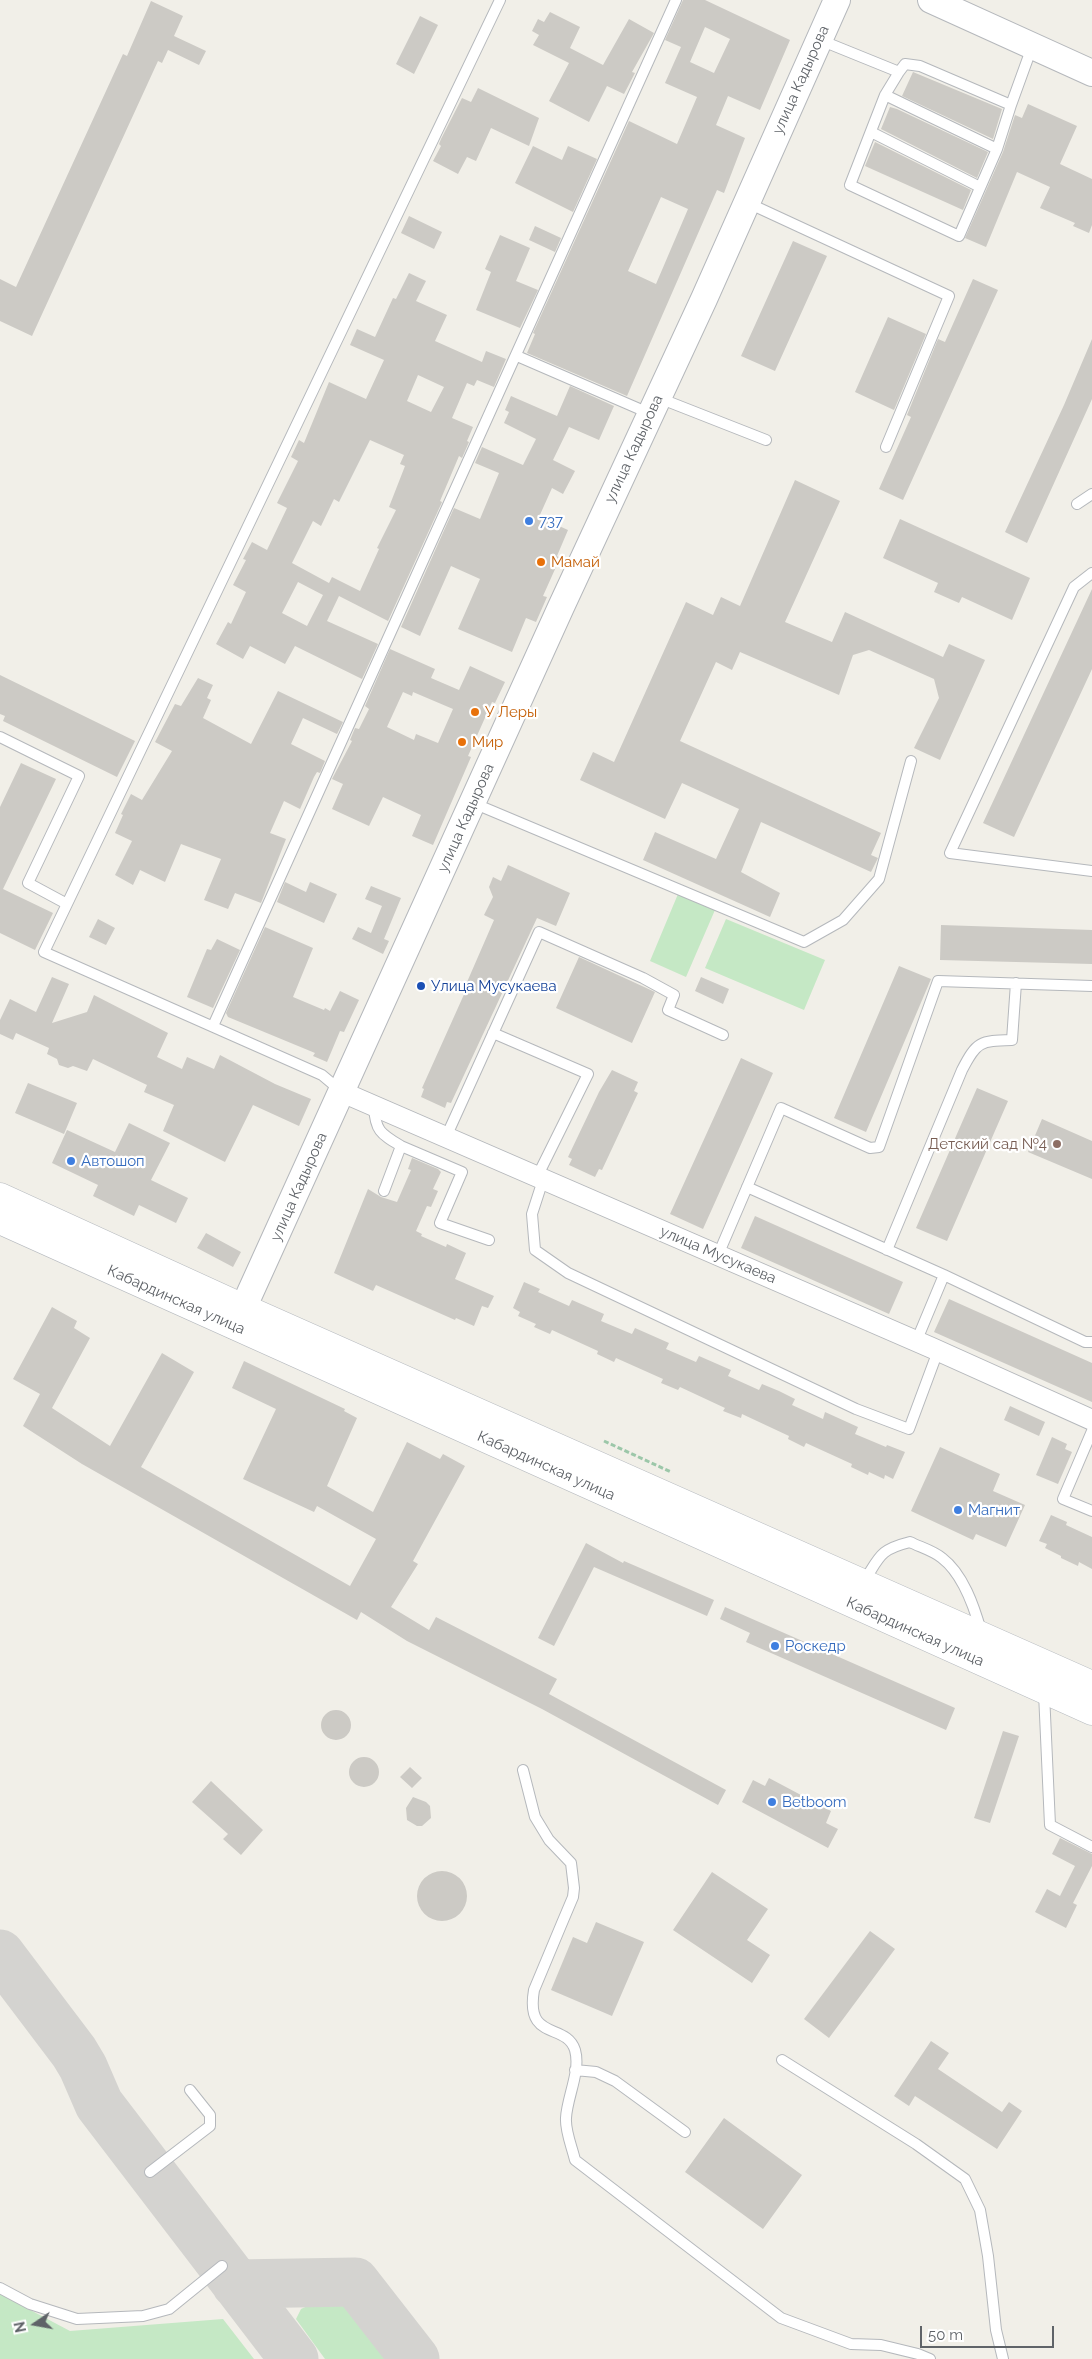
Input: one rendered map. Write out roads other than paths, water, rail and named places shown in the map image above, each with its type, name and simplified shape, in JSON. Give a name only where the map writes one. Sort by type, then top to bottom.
[{"type":"main road","name":"Кабардинская улица","points":[[0,1197],[239,1317],[1092,1711]]},
{"type":"main road","name":"Кабардинская улица","points":[[0,1220],[239,1317],[863,1584],[1092,1685]]},
{"type":"street","name":"улица Кадырова","points":[[239,1317],[747,203],[837,0]]},
{"type":"street","points":[[931,0],[1092,73]]},
{"type":"street","name":"улица Мусукаева","points":[[342,1092],[938,1351],[1092,1420]]},
{"type":"lane","points":[[342,1092],[322,1075],[44,952],[500,0]]},
{"type":"lane","points":[[213,1026],[517,356],[676,0]]},
{"type":"lane","points":[[819,40],[899,72]]},
{"type":"lane","points":[[1011,105],[920,66],[905,64],[886,95],[850,185],[959,236],[997,149],[1032,47]]},
{"type":"lane","points":[[886,95],[997,149]]},
{"type":"lane","points":[[871,132],[980,187]]},
{"type":"lane","points":[[747,203],[949,296],[886,447]]},
{"type":"lane","points":[[517,356],[654,406],[766,440]]},
{"type":"lane","points":[[1077,504],[1092,494]]},
{"type":"lane","points":[[1092,573],[1074,587],[950,853],[1092,871]]},
{"type":"lane","points":[[0,737],[79,776],[28,883],[67,904]]},
{"type":"lane","points":[[473,804],[804,942],[843,920],[878,879],[911,761]]},
{"type":"lane","points":[[446,1137],[539,932],[643,978],[674,995],[668,1010],[723,1035]]},
{"type":"lane","points":[[718,1255],[781,1108],[870,1148],[879,1147],[938,981],[1092,986]]},
{"type":"lane","points":[[887,1250],[962,1070],[974,1047],[985,1040],[1012,1040],[1016,983]]},
{"type":"lane","points":[[493,1033],[588,1074],[540,1178],[532,1214],[535,1250],[568,1273],[856,1409],[909,1429],[938,1351]]},
{"type":"lane","points":[[374,1106],[375,1121],[381,1134],[401,1146],[462,1172],[440,1223],[489,1240]]},
{"type":"lane","points":[[384,1191],[401,1146]]},
{"type":"lane","points":[[747,1187],[944,1275],[1086,1342],[1092,1342]]},
{"type":"lane","points":[[916,1342],[944,1275]]},
{"type":"lane","points":[[1092,1431],[1063,1499],[1092,1511]]},
{"type":"lane","points":[[863,1584],[880,1555],[891,1547],[910,1542],[942,1558],[957,1575],[976,1612],[983,1636]]},
{"type":"lane","points":[[1043,1689],[1050,1825],[1092,1846]]},
{"type":"lane","points":[[523,1770],[536,1817],[549,1840],[571,1863],[574,1888],[566,1915],[534,1990],[531,2006],[535,2018],[541,2026],[567,2040],[574,2048],[575,2070],[565,2120],[575,2160],[781,2318],[851,2344],[881,2345],[918,2354],[930,2359]]},
{"type":"lane","points":[[782,2060],[916,2144],[965,2179],[980,2210],[988,2256],[996,2330],[1003,2359]]},
{"type":"lane","points":[[575,2070],[596,2072],[615,2082],[685,2132]]},
{"type":"lane","points":[[150,2172],[210,2126],[210,2115],[190,2090]]},
{"type":"lane","points":[[0,2288],[30,2304],[77,2319],[143,2316],[169,2309],[222,2266]]},
{"type":"place","name":"737","points":[[529,521]]},
{"type":"place","name":"Мамай","points":[[541,562]]},
{"type":"place","name":"У Леры","points":[[475,712]]},
{"type":"place","name":"Мир","points":[[462,742]]},
{"type":"place","name":"Улица Мусукаева","points":[[421,986]]},
{"type":"place","name":"Детский сад №4","points":[[1057,1144]]},
{"type":"place","name":"Автошоп","points":[[71,1161]]},
{"type":"place","name":"Магнит","points":[[958,1510]]},
{"type":"place","name":"Роскедр","points":[[775,1646]]},
{"type":"place","name":"Betboom","points":[[772,1802]]}]
